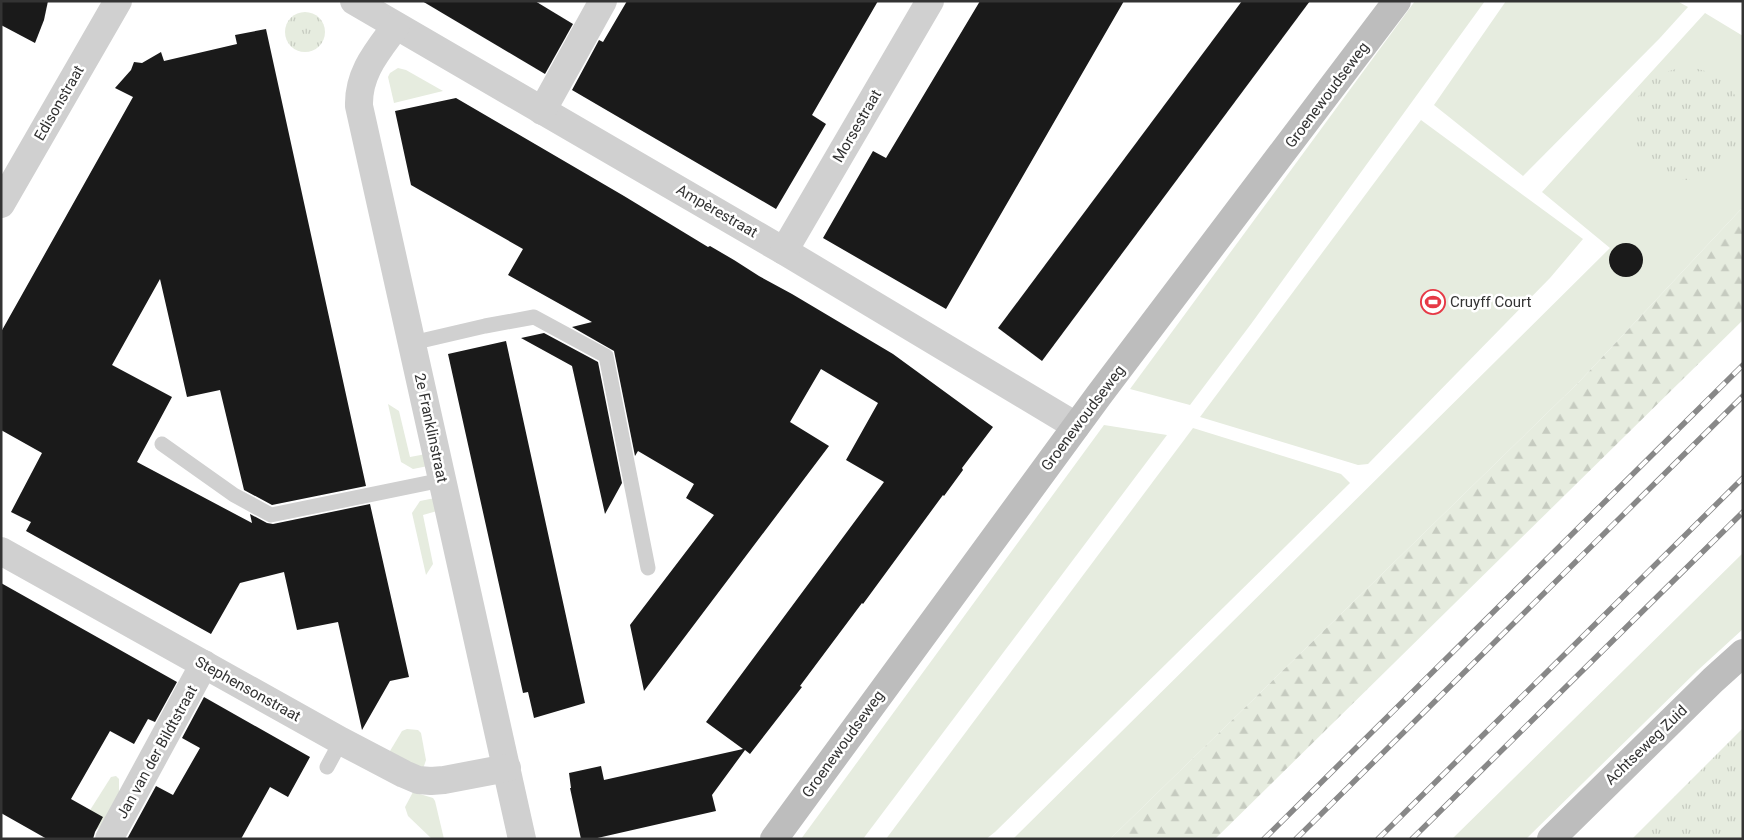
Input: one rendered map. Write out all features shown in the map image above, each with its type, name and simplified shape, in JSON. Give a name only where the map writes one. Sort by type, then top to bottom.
[{"type":"street","name":"Edisonstraat","points":[[1,204],[118,1]]},
{"type":"street","name":"Ampèrestraat","points":[[354,1],[784,250],[1076,426]]},
{"type":"street","points":[[542,110],[603,1]]},
{"type":"street","name":"Morsestraat","points":[[784,250],[930,1]]},
{"type":"street","name":"Groenewoudseweg","points":[[774,839],[1076,426],[1397,1]]},
{"type":"street","name":"2e Franklinstraat","points":[[396,26],[369,64],[359,92],[359,106],[522,839]]},
{"type":"street","name":"Stephensonstraat","points":[[3,556],[204,664],[341,741],[418,780],[444,780],[507,768]]},
{"type":"street","name":"Achtseweg Zuid","points":[[1551,839],[1743,653]]},
{"type":"street","name":"Jan van der Bildtstraat","points":[[109,839],[204,664]]},
{"type":"lane","points":[[412,342],[534,316],[606,356],[648,568]]},
{"type":"lane","points":[[162,444],[234,495],[271,515],[442,480]]},
{"type":"lane","points":[[327,767],[341,741]]},
{"type":"green space","points":[[1415,1],[1485,1],[1190,405],[1130,389]]},
{"type":"green space","points":[[1506,1],[1677,1],[1688,7],[1659,39],[1523,176],[1434,105]]},
{"type":"green space","points":[[309,12],[316,15],[322,21],[325,32],[324,40],[316,49],[309,52],[301,52],[294,49],[286,40],[285,28],[288,21],[297,13]]},
{"type":"green space","points":[[1705,13],[1743,36],[1743,207],[1578,383],[1110,839],[1013,839],[1610,248],[1542,192]]},
{"type":"green space","points":[[398,68],[406,70],[443,91],[394,103],[388,77],[390,73]]},
{"type":"green space","points":[[1687,68],[1709,72],[1727,84],[1739,102],[1743,124],[1739,146],[1727,164],[1709,176],[1687,180],[1665,176],[1647,164],[1635,146],[1631,124],[1635,102],[1647,84],[1665,72]]},
{"type":"green space","points":[[1421,120],[1583,239],[1550,278],[1368,464],[1358,465],[1200,417]]},
{"type":"green space","points":[[1743,207],[1743,320],[1215,839],[1110,839],[1578,383]]},
{"type":"green space","points":[[388,404],[399,411],[410,457],[426,454],[428,466],[413,469],[401,462]]},
{"type":"green space","points":[[1104,425],[1167,435],[863,839],[801,839]]},
{"type":"green space","points":[[1193,428],[1341,474],[1350,483],[986,839],[886,839]]},
{"type":"green space","points":[[435,498],[437,511],[423,515],[433,564],[426,575],[412,513],[420,501]]},
{"type":"green space","points":[[1743,553],[1743,629],[1697,671],[1526,839],[1452,839]]},
{"type":"green space","points":[[1743,728],[1743,839],[1632,839]]},
{"type":"green space","points":[[407,729],[418,730],[421,733],[426,760],[423,769],[387,756],[402,731]]},
{"type":"green space","points":[[116,776],[119,779],[119,794],[100,827],[89,835],[80,826],[111,777]]},
{"type":"green space","points":[[413,792],[433,798],[435,801],[444,839],[432,839],[408,816],[405,807]]},
{"type":"building","points":[[1,1],[48,1],[44,20],[35,43],[1,25]]},
{"type":"building","points":[[422,1],[535,1],[573,24],[545,74]]},
{"type":"building","points":[[627,1],[878,1],[812,115],[826,124],[776,209],[572,90],[599,40],[603,42]]},
{"type":"building","points":[[980,1],[1124,1],[946,309],[823,238],[873,151],[886,158]]},
{"type":"building","points":[[1242,1],[1310,1],[1042,361],[998,328]]},
{"type":"building","points":[[266,29],[366,486],[272,505],[244,490],[220,390],[187,397],[160,279],[112,365],[172,397],[137,462],[252,523],[250,514],[273,524],[370,504],[409,677],[390,681],[362,730],[338,622],[297,630],[284,572],[240,583],[211,634],[26,531],[31,522],[11,512],[42,453],[1,430],[1,332],[133,97],[115,88],[131,70],[134,62],[142,63],[161,52],[164,61],[237,44],[235,35]]},
{"type":"building","points":[[456,98],[893,354],[993,427],[962,468],[963,470],[944,496],[800,686],[802,687],[750,754],[745,750],[712,795],[716,811],[593,839],[581,839],[570,788],[569,773],[601,766],[604,780],[743,749],[706,722],[884,482],[846,460],[878,403],[821,369],[790,422],[829,446],[644,691],[630,625],[714,515],[686,498],[694,484],[638,451],[635,456],[614,351],[572,327],[592,322],[508,275],[523,249],[411,185],[395,111]]},
{"type":"building","points":[[1626,243],[1633,244],[1638,248],[1642,253],[1642,267],[1638,272],[1633,276],[1626,277],[1619,276],[1614,272],[1610,267],[1609,260],[1610,253],[1614,248],[1619,244]]},
{"type":"building","points":[[544,333],[598,362],[622,483],[605,514],[572,366],[521,338]]},
{"type":"building","points":[[506,341],[585,703],[534,718],[528,692],[523,693],[448,354]]},
{"type":"building","points":[[1,583],[177,682],[155,722],[148,719],[134,744],[110,731],[71,799],[103,817],[93,839],[47,839],[1,813]]},
{"type":"building","points":[[204,697],[310,757],[288,797],[270,787],[241,839],[127,839],[156,786],[173,795],[200,748],[182,738]]},
{"type":"railway","points":[[1264,839],[1743,365]]},
{"type":"railway","points":[[1296,839],[1743,396]]},
{"type":"railway","points":[[1378,839],[1743,478]]},
{"type":"railway","points":[[1412,839],[1743,512]]},
{"type":"place","name":"Cruyff Court","points":[[1433,302]]}]
